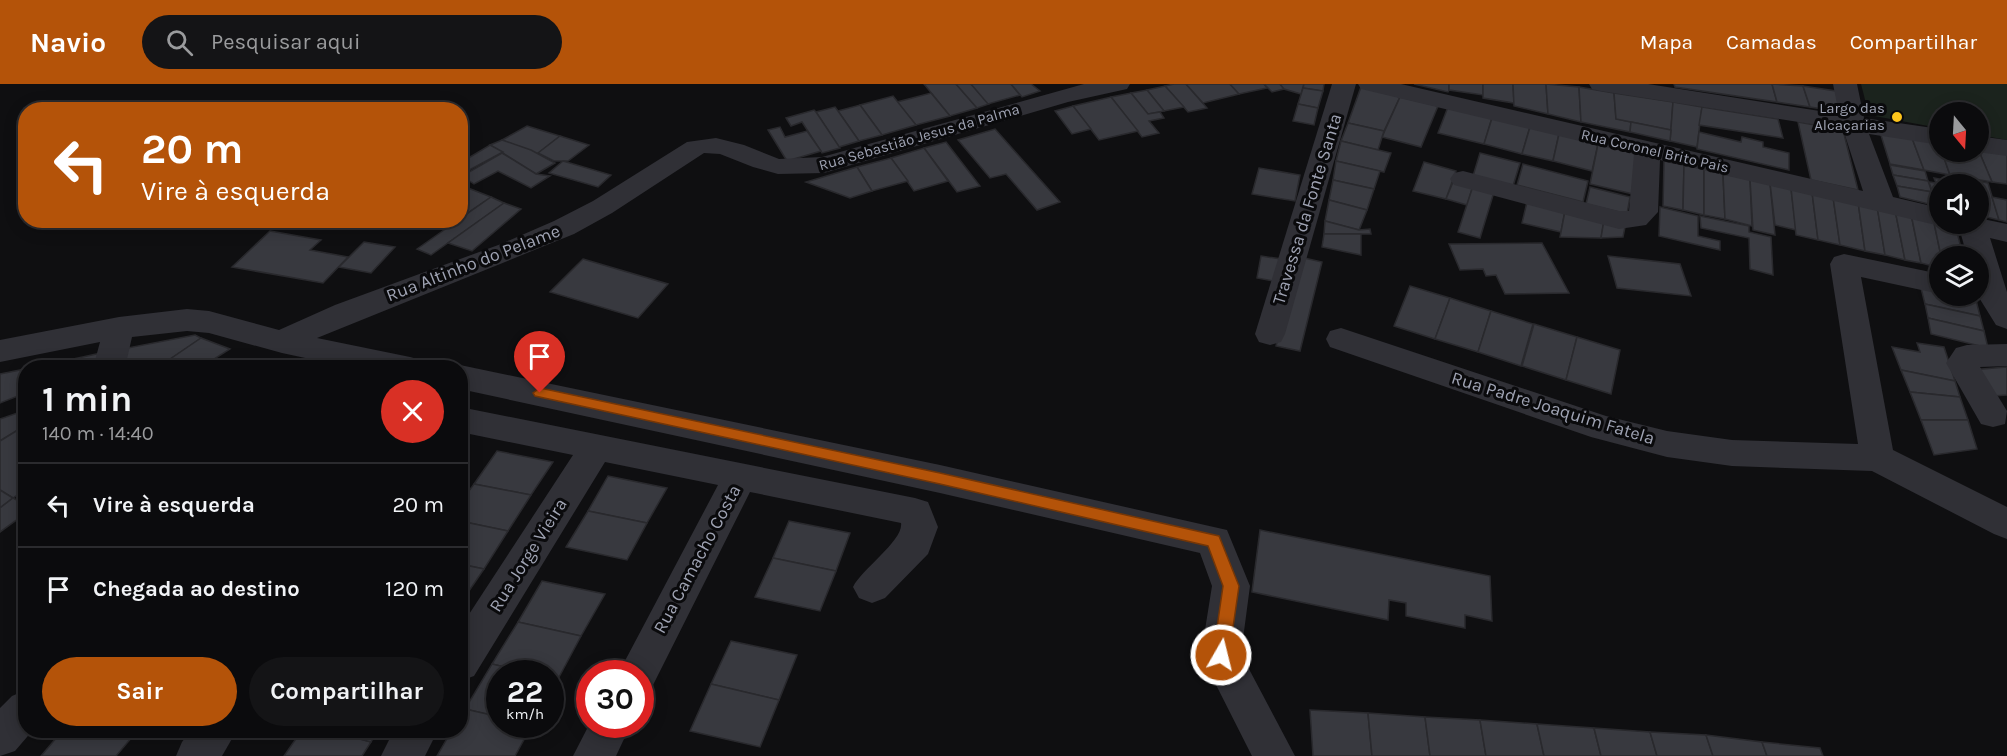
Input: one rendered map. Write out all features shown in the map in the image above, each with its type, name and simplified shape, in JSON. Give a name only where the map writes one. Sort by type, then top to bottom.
[{"type":"street","name":"Rua Sebastião Jesus da Palma","points":[[658,173],[696,147],[706,144],[723,145],[771,165],[803,168],[824,165],[1070,90],[1118,84]]},
{"type":"street","name":"Travessa da Fonte Santa","points":[[1270,334],[1344,84]]},
{"type":"street","name":"Rua Coronel Brito Pais","points":[[1370,84],[1929,215]]},
{"type":"street","points":[[1601,84],[1929,135]]},
{"type":"street","points":[[1845,84],[1853,123],[1881,204]]},
{"type":"street","points":[[1989,146],[2007,148]]},
{"type":"street","points":[[1463,179],[1619,220],[1635,219],[1644,212],[1647,149]]},
{"type":"street","name":"Rua Altinho do Pelame","points":[[282,342],[324,321],[543,237],[583,219],[658,173]]},
{"type":"street","points":[[1989,229],[2007,233]]},
{"type":"street","points":[[1972,234],[1993,302]]},
{"type":"street","points":[[1876,458],[1844,264],[1929,282]]},
{"type":"street","points":[[0,351],[119,328],[187,320],[209,322],[282,342],[371,360]]},
{"type":"street","points":[[0,327],[119,328]]},
{"type":"street","points":[[110,360],[119,328]]},
{"type":"street","name":"Rua Padre Joaquim Fatela","points":[[1341,339],[1604,428],[1667,444],[1732,453],[1876,458],[2007,524]]},
{"type":"street","points":[[1993,415],[1962,363],[1967,356],[2007,355]]},
{"type":"street","points":[[468,379],[928,476],[1214,541],[1231,586],[1221,655],[1274,756]]},
{"type":"street","points":[[468,421],[915,512],[920,527],[915,543],[872,587]]},
{"type":"street","name":"Rua Jorge Vieira","points":[[468,650],[596,447]]},
{"type":"street","name":"Rua Camacho Costa","points":[[645,660],[741,477]]},
{"type":"street","points":[[0,737],[18,718]]},
{"type":"street","points":[[197,756],[211,738]]},
{"type":"street","points":[[402,756],[413,738]]},
{"type":"street","points":[[594,756],[604,738]]},
{"type":"shaded area","name":"Largo das Alcaçarias","points":[[1861,84],[2007,84],[2007,140],[1989,137],[1989,102],[1929,102],[1929,126],[1869,115]]},
{"type":"building","points":[[924,84],[956,84],[977,108],[950,116]]},
{"type":"building","points":[[956,84],[971,84],[989,104],[977,108]]},
{"type":"building","points":[[971,84],[1011,84],[1020,95],[988,104]]},
{"type":"building","points":[[1011,84],[1031,84],[1040,91],[1022,97]]},
{"type":"building","points":[[1186,84],[1207,108],[1188,112],[1165,86]]},
{"type":"building","points":[[1186,84],[1230,84],[1239,94],[1203,103]]},
{"type":"building","points":[[1230,84],[1264,84],[1267,88],[1239,94]]},
{"type":"building","points":[[1264,84],[1280,84],[1284,89],[1272,92]]},
{"type":"building","points":[[1280,84],[1304,84],[1301,94],[1284,89]]},
{"type":"building","points":[[1304,84],[1324,84],[1323,91],[1303,88]]},
{"type":"building","points":[[1414,84],[1449,84],[1449,90],[1448,92]]},
{"type":"building","points":[[1449,84],[1483,84],[1483,95],[1449,90]]},
{"type":"building","points":[[1483,84],[1513,84],[1514,103],[1483,98]]},
{"type":"building","points":[[1513,84],[1546,84],[1548,114],[1514,106]]},
{"type":"building","points":[[1546,84],[1579,87],[1581,122],[1548,114]]},
{"type":"building","points":[[1674,84],[1772,84],[1777,102],[1675,87]]},
{"type":"building","points":[[1772,84],[1803,86],[1810,107],[1777,102]]},
{"type":"building","points":[[1165,86],[1184,107],[1164,111],[1147,90]]},
{"type":"building","points":[[1803,86],[1836,91],[1842,112],[1810,107]]},
{"type":"building","points":[[1361,87],[1400,97],[1384,131],[1348,123]]},
{"type":"building","points":[[1579,87],[1614,93],[1616,119],[1631,122],[1630,132],[1581,122]]},
{"type":"building","points":[[1303,88],[1323,91],[1318,108],[1298,104]]},
{"type":"building","points":[[1147,90],[1164,111],[1148,114],[1131,93]]},
{"type":"building","points":[[931,93],[950,116],[916,125],[897,102]]},
{"type":"building","points":[[1131,93],[1148,114],[1160,112],[1164,118],[1149,121],[1159,133],[1142,137],[1111,97]]},
{"type":"building","points":[[1614,93],[1673,102],[1671,130],[1616,119]]},
{"type":"building","points":[[893,96],[916,125],[882,135],[860,105]]},
{"type":"building","points":[[1111,97],[1138,131],[1099,140],[1073,106]]},
{"type":"building","points":[[1400,97],[1438,106],[1421,147],[1382,137]]},
{"type":"building","points":[[1673,102],[1702,107],[1697,147],[1670,141]]},
{"type":"building","points":[[1298,104],[1318,108],[1314,125],[1293,121]]},
{"type":"building","points":[[860,105],[882,135],[859,141],[838,111]]},
{"type":"building","points":[[1073,106],[1091,129],[1072,134],[1055,111]]},
{"type":"building","points":[[835,107],[859,141],[839,147],[816,112]]},
{"type":"building","points":[[1448,107],[1492,118],[1484,144],[1438,133]]},
{"type":"building","points":[[1702,107],[1778,119],[1783,138],[1699,125]]},
{"type":"building","points":[[814,110],[840,148],[822,153],[802,122],[791,126],[786,118]]},
{"type":"building","points":[[1492,118],[1530,127],[1522,154],[1484,144]]},
{"type":"building","points":[[1631,122],[1671,130],[1670,141],[1630,132]]},
{"type":"building","points":[[1798,122],[1843,130],[1858,190],[1811,180]]},
{"type":"building","points":[[1348,123],[1384,131],[1378,150],[1341,141]]},
{"type":"building","points":[[527,126],[560,136],[537,154],[502,140]]},
{"type":"building","points":[[780,127],[785,137],[807,131],[821,151],[787,161],[768,130]]},
{"type":"building","points":[[1530,127],[1559,134],[1553,161],[1522,154]]},
{"type":"building","points":[[995,129],[1060,202],[1037,210],[1006,174],[990,178],[958,140]]},
{"type":"building","points":[[1699,132],[1741,142],[1742,137],[1763,142],[1763,147],[1789,153],[1789,170],[1697,149]]},
{"type":"building","points":[[1880,132],[1912,138],[1924,170],[1890,164]]},
{"type":"building","points":[[1559,134],[1598,144],[1592,171],[1553,161]]},
{"type":"building","points":[[560,136],[589,145],[568,161],[554,161],[538,153]]},
{"type":"building","points":[[1912,138],[1929,141],[1929,162],[1945,162],[1950,174],[1924,170]]},
{"type":"building","points":[[502,140],[531,150],[555,163],[536,174],[490,145]]},
{"type":"building","points":[[1341,141],[1391,153],[1384,172],[1336,161]]},
{"type":"building","points":[[946,142],[980,186],[957,192],[924,148]]},
{"type":"building","points":[[1598,144],[1638,153],[1633,194],[1590,184]]},
{"type":"building","points":[[490,145],[503,152],[468,171],[468,158]]},
{"type":"building","points":[[924,148],[948,181],[914,191],[891,158]]},
{"type":"building","points":[[1989,151],[2007,153],[2007,184],[1992,182],[1984,162],[1989,162]]},
{"type":"building","points":[[502,153],[536,174],[550,176],[531,188],[498,171],[474,184],[468,180],[468,173]]},
{"type":"building","points":[[1480,153],[1520,163],[1513,186],[1473,176]]},
{"type":"building","points":[[891,158],[908,181],[872,191],[857,167]]},
{"type":"building","points":[[563,161],[611,175],[598,187],[549,173]]},
{"type":"building","points":[[1336,161],[1380,171],[1374,189],[1333,180]]},
{"type":"building","points":[[1664,161],[1684,165],[1683,210],[1663,206]]},
{"type":"building","points":[[1424,162],[1456,171],[1446,199],[1413,191]]},
{"type":"building","points":[[1945,162],[1984,162],[1989,174],[1950,174]]},
{"type":"building","points":[[1523,164],[1588,181],[1583,202],[1517,185]]},
{"type":"building","points":[[1684,165],[1704,169],[1704,215],[1683,210]]},
{"type":"building","points":[[1890,165],[1925,171],[1928,181],[1893,175]]},
{"type":"building","points":[[857,167],[872,191],[850,198],[806,182]]},
{"type":"building","points":[[1259,168],[1300,175],[1295,201],[1252,194]]},
{"type":"building","points":[[1704,169],[1723,174],[1725,219],[1704,215]]},
{"type":"building","points":[[1723,174],[1750,179],[1752,226],[1725,219]]},
{"type":"building","points":[[1893,175],[1928,181],[1929,191],[1897,186]]},
{"type":"building","points":[[1750,179],[1770,183],[1775,235],[1753,230]]},
{"type":"building","points":[[1333,180],[1374,189],[1367,210],[1329,200]]},
{"type":"building","points":[[1453,182],[1473,186],[1467,205],[1446,199]]},
{"type":"building","points":[[1770,183],[1791,188],[1796,230],[1775,225]]},
{"type":"building","points":[[1473,186],[1494,192],[1480,238],[1458,232]]},
{"type":"building","points":[[1897,186],[1929,191],[1929,204],[1900,197]]},
{"type":"building","points":[[1989,186],[1999,220],[1989,218]]},
{"type":"building","points":[[1590,187],[1630,197],[1627,214],[1586,204]]},
{"type":"building","points":[[468,188],[491,197],[468,213]]},
{"type":"building","points":[[1791,188],[1812,192],[1818,240],[1796,235]]},
{"type":"building","points":[[1812,192],[1833,197],[1840,245],[1818,240]]},
{"type":"building","points":[[491,197],[504,203],[431,255],[417,249],[447,228],[468,228],[468,213]]},
{"type":"building","points":[[1833,197],[1858,202],[1865,251],[1840,245]]},
{"type":"building","points":[[1992,197],[2007,200],[2007,222],[1999,220]]},
{"type":"building","points":[[1329,200],[1367,210],[1359,230],[1325,221]]},
{"type":"building","points":[[1527,202],[1565,211],[1561,232],[1522,223]]},
{"type":"building","points":[[1858,202],[1877,206],[1885,255],[1865,251]]},
{"type":"building","points":[[504,203],[521,209],[472,251],[448,243]]},
{"type":"building","points":[[1877,206],[1895,210],[1905,260],[1885,255]]},
{"type":"building","points":[[1660,207],[1698,216],[1698,236],[1720,241],[1720,250],[1659,236]]},
{"type":"building","points":[[1895,210],[1911,214],[1921,263],[1905,260]]},
{"type":"building","points":[[1565,211],[1604,220],[1601,238],[1560,237]]},
{"type":"building","points":[[1911,214],[1929,217],[1929,234],[1936,234],[1939,246],[1929,246],[1929,265],[1921,263]]},
{"type":"building","points":[[1700,216],[1749,226],[1749,232],[1771,237],[1773,275],[1750,269],[1749,238],[1701,228]]},
{"type":"building","points":[[1604,220],[1625,227],[1623,237],[1601,238]]},
{"type":"building","points":[[1325,221],[1359,230],[1370,229],[1371,234],[1324,234]]},
{"type":"building","points":[[270,231],[321,240],[310,250],[348,257],[323,283],[232,267]]},
{"type":"building","points":[[1324,234],[1361,234],[1361,255],[1322,247]]},
{"type":"building","points":[[1936,234],[1958,234],[1960,246],[1939,246]]},
{"type":"building","points":[[364,242],[395,247],[371,273],[339,267]]},
{"type":"building","points":[[1542,243],[1569,293],[1505,294],[1496,275],[1486,276],[1483,269],[1460,270],[1449,244]]},
{"type":"building","points":[[1261,256],[1281,259],[1278,282],[1257,278]]},
{"type":"building","points":[[1608,256],[1680,264],[1691,296],[1617,288]]},
{"type":"building","points":[[1300,257],[1322,262],[1300,351],[1276,346]]},
{"type":"building","points":[[583,259],[668,284],[638,318],[550,292]]},
{"type":"building","points":[[1410,286],[1450,298],[1435,339],[1394,326]]},
{"type":"building","points":[[1921,288],[1929,290],[1929,305],[1925,304]]},
{"type":"building","points":[[1450,298],[1491,311],[1478,352],[1435,339]]},
{"type":"building","points":[[1925,304],[1980,316],[1984,331],[1928,318]]},
{"type":"building","points":[[1934,306],[1978,306],[1980,316]]},
{"type":"building","points":[[1491,311],[1533,324],[1521,366],[1478,352]]},
{"type":"building","points":[[1928,318],[1984,331],[1988,348],[1931,334]]},
{"type":"building","points":[[1534,324],[1577,337],[1566,380],[1522,366]]},
{"type":"building","points":[[195,335],[201,338],[169,360],[118,360],[117,350]]},
{"type":"building","points":[[1577,337],[1620,350],[1611,394],[1566,380]]},
{"type":"building","points":[[201,338],[230,349],[213,360],[169,360]]},
{"type":"building","points":[[1917,343],[1944,347],[1955,381],[1901,370],[1892,347],[1920,352]]},
{"type":"building","points":[[101,353],[100,360],[69,360]]},
{"type":"building","points":[[2007,367],[2007,395],[1993,396],[1970,370]]},
{"type":"building","points":[[18,370],[18,396],[0,403],[0,374]]},
{"type":"building","points":[[1901,370],[1955,381],[1960,397],[1910,392]]},
{"type":"building","points":[[1910,392],[1960,397],[1968,420],[1921,420]]},
{"type":"building","points":[[18,413],[18,430],[0,441],[0,419]]},
{"type":"building","points":[[1921,420],[1968,420],[1977,449],[1934,455]]},
{"type":"building","points":[[18,430],[18,495],[13,498],[0,490],[0,441]]},
{"type":"building","points":[[497,451],[553,462],[531,495],[474,484]]},
{"type":"building","points":[[608,476],[667,488],[647,523],[588,511]]},
{"type":"building","points":[[474,484],[531,495],[508,531],[468,523],[468,492]]},
{"type":"building","points":[[0,490],[13,498],[0,508]]},
{"type":"building","points":[[13,498],[18,501],[18,519],[0,532],[0,508]]},
{"type":"building","points":[[588,511],[647,523],[627,560],[566,547]]},
{"type":"building","points":[[789,521],[850,533],[836,571],[773,558]]},
{"type":"building","points":[[468,523],[508,531],[484,569],[468,566]]},
{"type":"building","points":[[1260,530],[1490,576],[1492,621],[1465,615],[1465,628],[1406,616],[1406,603],[1389,600],[1388,620],[1252,592]]},
{"type":"building","points":[[773,558],[836,571],[820,611],[755,597]]},
{"type":"building","points":[[468,566],[484,569],[468,592]]},
{"type":"building","points":[[542,581],[605,594],[581,636],[518,622]]},
{"type":"building","points":[[518,622],[581,636],[564,668],[564,660],[494,660]]},
{"type":"building","points":[[731,641],[797,655],[779,700],[711,684]]},
{"type":"building","points":[[486,674],[486,714],[468,710],[468,704]]},
{"type":"building","points":[[711,684],[779,700],[760,747],[690,731]]},
{"type":"building","points":[[468,710],[486,714],[486,738],[525,738],[515,756],[437,756],[447,738],[468,738]]},
{"type":"building","points":[[1310,710],[1368,713],[1372,756],[1313,756]]},
{"type":"building","points":[[1368,713],[1425,717],[1430,756],[1372,756]]},
{"type":"building","points":[[1425,717],[1480,720],[1486,756],[1430,756]]},
{"type":"building","points":[[1480,720],[1537,724],[1544,756],[1486,756]]},
{"type":"building","points":[[1537,724],[1594,728],[1601,756],[1544,756]]},
{"type":"building","points":[[1594,728],[1650,732],[1657,756],[1601,756]]},
{"type":"building","points":[[1650,732],[1706,735],[1713,756],[1657,756]]},
{"type":"building","points":[[1706,735],[1762,742],[1767,756],[1713,756]]},
{"type":"building","points":[[56,738],[131,738],[116,756],[41,756]]},
{"type":"building","points":[[296,738],[356,738],[371,742],[362,756],[284,756]]},
{"type":"building","points":[[356,738],[373,738],[371,742]]},
{"type":"building","points":[[1762,742],[1820,748],[1823,756],[1767,756]]},
{"type":"place","name":"Largo das Alcaçarias","points":[[1897,117]]},
{"type":"route","points":[[540,393],[1214,541],[1231,586],[1221,655]]}]
